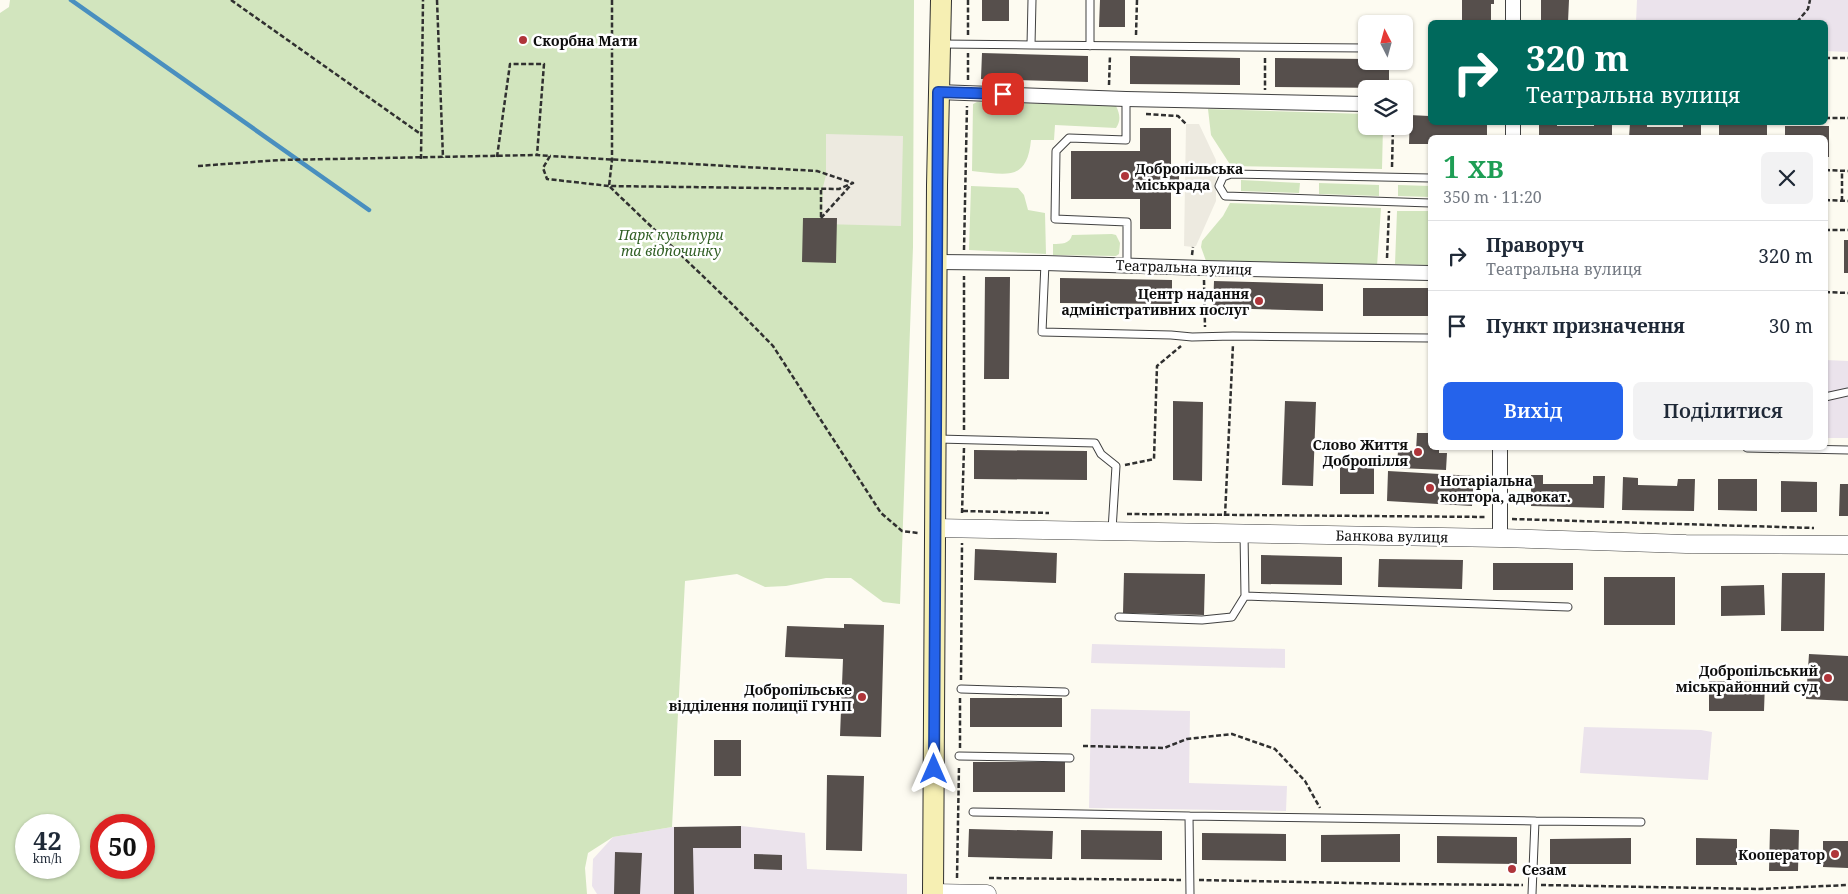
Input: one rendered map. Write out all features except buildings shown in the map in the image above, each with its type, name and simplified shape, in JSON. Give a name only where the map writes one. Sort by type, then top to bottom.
[{"type":"main road","points":[[933,894],[938,92],[941,0]]},
{"type":"street","points":[[1513,0],[1513,20]]},
{"type":"street","points":[[938,92],[1126,99],[1358,104]]},
{"type":"street","name":"Театральна вулиця","points":[[937,262],[1428,273]]},
{"type":"street","points":[[1500,450],[1500,538]]},
{"type":"street","name":"Банкова вулиця","points":[[935,531],[1112,522],[1224,524],[1244,533],[1686,544],[1848,545]]},
{"type":"street","points":[[933,894],[986,886]]},
{"type":"lane","points":[[1031,45],[1032,0]]},
{"type":"lane","points":[[1090,0],[1090,46]]},
{"type":"lane","points":[[940,44],[1358,48]]},
{"type":"lane","points":[[1126,99],[1126,140],[1069,138],[1056,152],[1055,219],[1127,222],[1127,266]]},
{"type":"lane","points":[[1428,178],[1231,174],[1223,177],[1219,186],[1225,196],[1428,204]]},
{"type":"lane","points":[[1045,263],[1042,332],[1171,335],[1192,338],[1233,336],[1428,338]]},
{"type":"lane","points":[[1828,396],[1848,392]]},
{"type":"lane","points":[[935,439],[1095,443],[1101,454],[1116,466],[1112,522]]},
{"type":"lane","points":[[1828,450],[1848,450]]},
{"type":"lane","points":[[1119,617],[1218,620],[1232,617],[1245,596],[1244,533]]},
{"type":"lane","points":[[1245,596],[1568,606]]},
{"type":"lane","points":[[961,689],[1065,692]]},
{"type":"lane","points":[[959,756],[1070,758]]},
{"type":"lane","points":[[973,812],[1641,822]]},
{"type":"lane","points":[[1189,816],[1190,894]]},
{"type":"lane","points":[[1532,894],[1535,821]]},
{"type":"path","points":[[231,0],[422,135]]},
{"type":"path","points":[[421,159],[422,0]]},
{"type":"path","points":[[437,0],[443,158]]},
{"type":"path","points":[[609,186],[612,160],[612,0]]},
{"type":"path","points":[[1136,47],[1137,0]]},
{"type":"path","points":[[1799,20],[1808,9],[1810,0]]},
{"type":"path","points":[[1109,98],[1110,46]]},
{"type":"path","points":[[1265,47],[1265,101]]},
{"type":"path","points":[[1828,58],[1848,58]]},
{"type":"path","points":[[497,157],[510,64],[544,64],[537,155]]},
{"type":"path","points":[[1828,118],[1848,118]]},
{"type":"path","points":[[1392,178],[1393,135]]},
{"type":"path","points":[[198,166],[280,160],[421,159],[537,155],[817,171],[852,183]]},
{"type":"path","points":[[550,156],[543,168],[547,179],[609,186],[839,190],[852,183]]},
{"type":"path","points":[[1828,170],[1848,171]]},
{"type":"path","points":[[1842,171],[1842,201]]},
{"type":"path","points":[[822,189],[821,218],[852,183]]},
{"type":"path","points":[[609,186],[733,305],[772,346],[881,513],[902,531],[935,531]]},
{"type":"path","points":[[1828,200],[1848,201]]},
{"type":"path","points":[[1387,272],[1389,202]]},
{"type":"path","points":[[1828,230],[1848,230]]},
{"type":"path","points":[[1116,466],[1154,459],[1157,366],[1204,328],[1204,268],[1192,257],[1193,247]]},
{"type":"path","points":[[1828,292],[1848,292]]},
{"type":"path","points":[[1224,524],[1233,336]]},
{"type":"path","points":[[962,511],[1056,513]]},
{"type":"path","points":[[1112,522],[1224,524],[1500,518],[1818,528]]},
{"type":"path","points":[[1083,746],[1164,748],[1186,739],[1232,734],[1275,749],[1305,781],[1326,818]]},
{"type":"path","points":[[986,886],[1190,880],[1759,889],[1848,885]]},
{"type":"shaded area","points":[[1637,0],[1848,0],[1848,52],[1828,51],[1828,20],[1636,20]]},
{"type":"shaded area","points":[[1186,124],[1199,124],[1216,160],[1216,201],[1196,246],[1193,247],[1184,246]]},
{"type":"shaded area","points":[[826,134],[903,136],[901,226],[822,224],[823,187],[826,175]]},
{"type":"shaded area","points":[[1828,360],[1848,361],[1848,438],[1828,438]]},
{"type":"shaded area","points":[[1092,644],[1285,649],[1285,668],[1091,663]]},
{"type":"shaded area","points":[[1091,709],[1190,711],[1189,783],[1287,786],[1286,811],[1089,808]]},
{"type":"shaded area","points":[[1584,727],[1701,730],[1712,732],[1708,780],[1580,773]]},
{"type":"shaded area","points":[[741,826],[805,833],[807,869],[907,874],[907,894],[597,894],[592,886],[593,859],[613,837],[672,827]]},
{"type":"green space","name":"Парк культури та відпочинку","points":[[10,0],[914,0],[913,247],[900,604],[883,602],[851,578],[826,578],[786,586],[765,587],[737,574],[685,581],[672,827],[613,837],[588,853],[585,868],[587,894],[0,894],[0,13],[9,7]]},
{"type":"green space","points":[[977,102],[1116,106],[1119,120],[1116,128],[1055,125],[1054,140],[1031,140],[1029,154],[1025,163],[1012,173],[972,171],[973,104]]},
{"type":"green space","points":[[1208,109],[1358,114],[1358,135],[1383,135],[1382,169],[1231,166],[1211,135]]},
{"type":"green space","points":[[1241,180],[1300,183],[1299,193],[1241,191]]},
{"type":"green space","points":[[1319,183],[1379,185],[1379,196],[1319,194]]},
{"type":"green space","points":[[1398,185],[1428,186],[1428,197],[1398,196]]},
{"type":"green space","points":[[971,186],[1018,188],[1024,195],[1028,210],[1045,213],[1046,254],[969,250]]},
{"type":"green space","points":[[1230,203],[1381,208],[1377,266],[1206,261],[1201,247],[1202,241],[1223,216]]},
{"type":"green space","points":[[1397,211],[1428,211],[1428,265],[1395,264]]},
{"type":"green space","points":[[1072,235],[1116,235],[1120,243],[1119,254],[1116,256],[1053,255],[1053,244],[1067,242]]},
{"type":"waterway","points":[[71,0],[369,210]]},
{"type":"place","name":"Скорбна Мати","points":[[523,40]]},
{"type":"place","name":"Добропільська міськрада","points":[[1125,176]]},
{"type":"place","name":"Центр надання адміністративних послуг","points":[[1259,301]]},
{"type":"place","name":"Слово Життя Добропілля","points":[[1418,452]]},
{"type":"place","name":"Нотаріальна контора, адвокат.","points":[[1430,488]]},
{"type":"place","name":"Добропільський міськрайонний суд","points":[[1828,678]]},
{"type":"place","name":"Добропільське відділення полиції ГУНП","points":[[862,697]]},
{"type":"place","name":"Кооператор","points":[[1835,854]]},
{"type":"place","name":"Сезам","points":[[1512,869]]},
{"type":"route","points":[[934,769],[938,92],[1003,94]]}]
